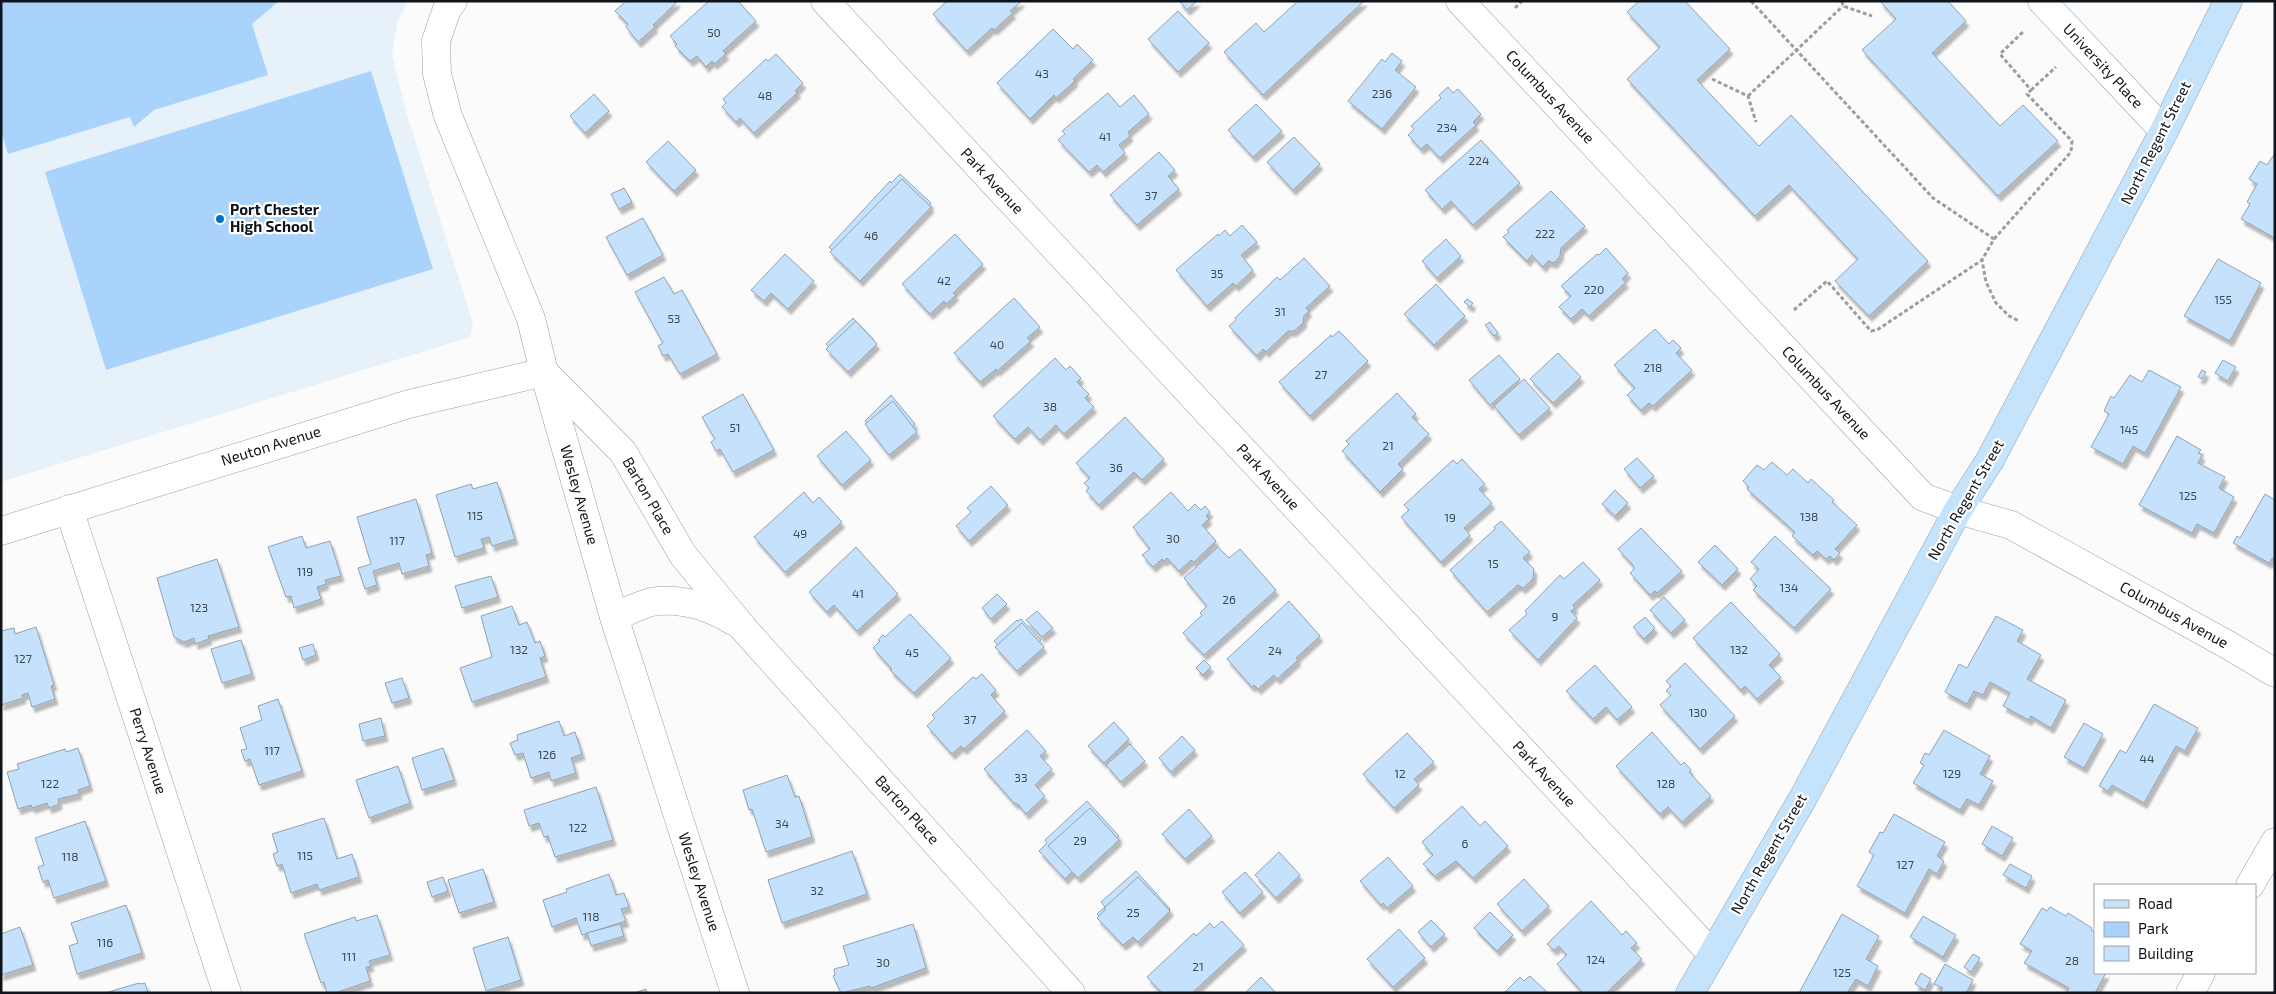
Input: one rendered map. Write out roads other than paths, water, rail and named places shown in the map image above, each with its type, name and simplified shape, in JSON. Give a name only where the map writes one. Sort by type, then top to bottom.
[{"type":"street","name":"Wesley Avenue","points":[[453,1],[447,9],[436,41],[437,74],[448,116],[531,319],[544,372],[614,616],[735,993]]},
{"type":"street","name":"Park Avenue","points":[[824,1],[1711,954]]},
{"type":"street","name":"Columbus Avenue","points":[[1460,1],[1923,497],[1958,510],[2011,525],[2275,673]]},
{"type":"street","name":"University Place","points":[[2042,1],[2164,131]]},
{"type":"street","name":"North Regent Street","points":[[1690,993],[1803,798],[1958,510],[1990,460],[2164,131],[2228,1]]},
{"type":"street","name":"Neuton Avenue","points":[[1,530],[409,404],[544,372]]},
{"type":"street","name":"Barton Place","points":[[544,372],[623,452],[683,555],[742,628],[1071,993]]},
{"type":"street","name":"Perry Avenue","points":[[69,510],[227,993]]},
{"type":"street","name":"Barton Place","points":[[614,616],[657,601],[691,604],[716,610],[742,628]]},
{"type":"street","points":[[2251,884],[2275,842]]},
{"type":"street","points":[[2190,993],[2200,974]]},
{"type":"place","name":"Port Chester High School","points":[[220,219]]}]
